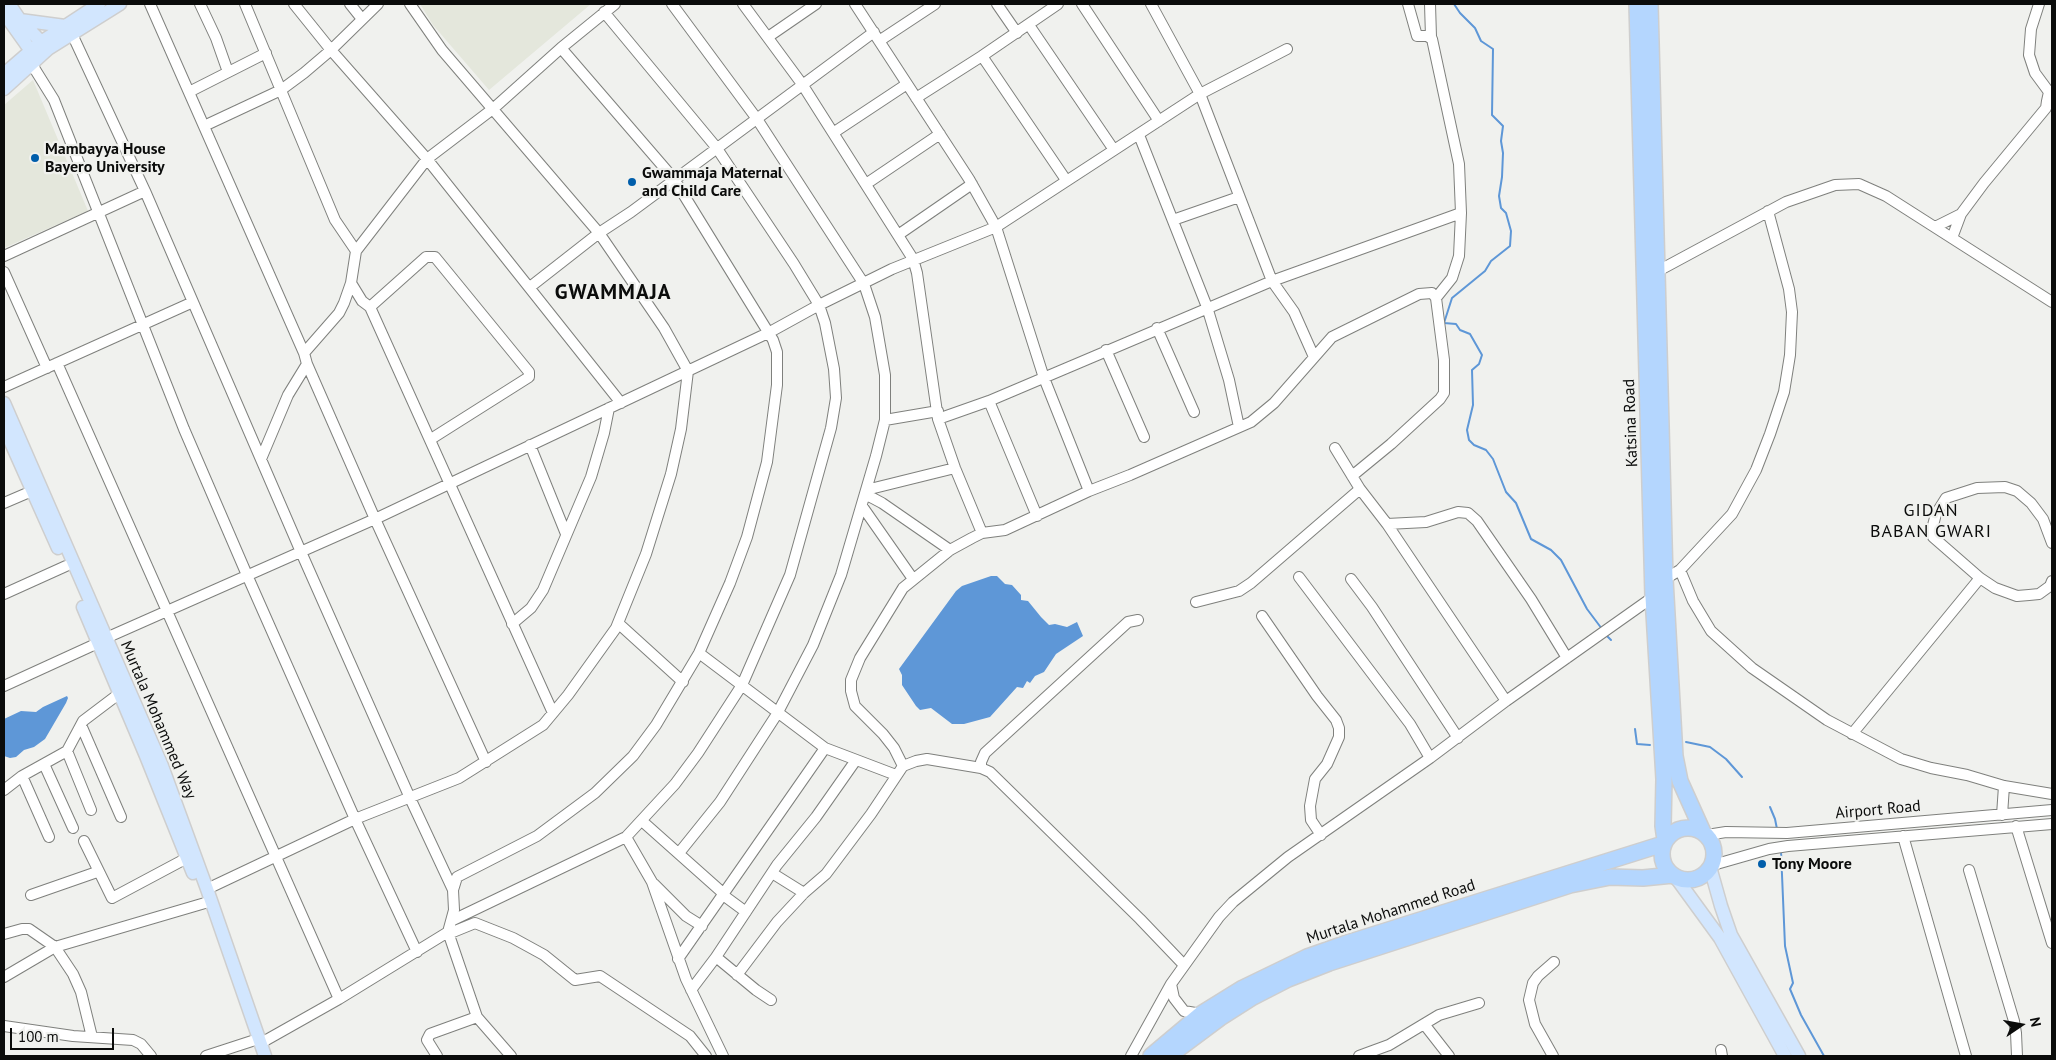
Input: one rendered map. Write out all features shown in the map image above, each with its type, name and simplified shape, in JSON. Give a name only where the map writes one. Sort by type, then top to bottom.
[{"type":"highway","name":"Katsina Road","points":[[1637,4],[1677,768],[1680,781],[1705,834]]},
{"type":"highway","name":"Katsina Road","points":[[1650,4],[1653,597],[1664,778],[1664,842]]},
{"type":"highway","points":[[1681,828],[1690,828],[1705,834],[1713,847],[1711,866],[1704,875],[1696,880],[1686,881],[1675,877],[1665,868],[1662,860],[1664,842],[1673,832],[1681,828]]},
{"type":"highway","name":"Murtala Mohammed Road","points":[[1151,1056],[1201,1014],[1274,971],[1316,954],[1664,842]]},
{"type":"highway","name":"Murtala Mohammed Road","points":[[1170,1056],[1220,1018],[1253,997],[1288,979],[1329,963],[1570,885],[1610,877],[1675,877]]},
{"type":"main road","points":[[69,30],[99,4]]},
{"type":"main road","points":[[4,89],[44,46],[69,30],[120,4]]},
{"type":"main road","points":[[5,12],[20,20],[69,30]]},
{"type":"main road","points":[[5,12],[33,58]]},
{"type":"main road","points":[[20,20],[44,46]]},
{"type":"main road","points":[[16,64],[17,33]]},
{"type":"main road","points":[[4,74],[16,64],[33,58]]},
{"type":"main road","name":"Murtala Mohammed Way","points":[[4,403],[102,640],[120,693],[205,903],[256,1042],[264,1056]]},
{"type":"main road","name":"Murtala Mohammed Way","points":[[4,426],[66,566],[165,774],[207,889],[256,1042],[257,1056]]},
{"type":"main road","points":[[1711,866],[1721,906],[1731,935],[1799,1056]]},
{"type":"main road","points":[[1675,877],[1720,938],[1785,1056]]},
{"type":"street","points":[[150,4],[375,519],[486,762]]},
{"type":"street","points":[[200,4],[216,38],[228,72]]},
{"type":"street","points":[[245,4],[335,220],[356,251]]},
{"type":"street","points":[[294,4],[331,50],[427,159],[621,403]]},
{"type":"street","points":[[350,4],[362,19]]},
{"type":"street","points":[[204,126],[281,90],[331,50],[378,4]]},
{"type":"street","points":[[207,889],[355,820],[459,778],[544,725],[602,650],[618,624],[646,554],[671,474],[682,428],[688,372],[664,328],[599,233],[494,108],[442,50],[410,4]]},
{"type":"street","points":[[304,353],[339,312],[351,283],[356,251],[427,159],[494,108],[561,48],[615,4]]},
{"type":"street","points":[[672,4],[757,119],[864,284],[875,317],[885,375],[885,420],[866,492],[840,575],[813,645],[777,714],[720,802],[679,853]]},
{"type":"street","points":[[743,4],[802,84],[913,259],[917,273],[938,415],[955,468],[982,533]]},
{"type":"street","points":[[768,37],[816,4]]},
{"type":"street","points":[[855,4],[972,184],[996,227],[1044,378],[1089,491]]},
{"type":"street","points":[[530,287],[599,233],[757,119],[802,84],[876,37],[935,4]]},
{"type":"street","points":[[997,4],[1016,33]]},
{"type":"street","points":[[916,98],[1029,25],[1058,4]]},
{"type":"street","points":[[1082,4],[1158,121]]},
{"type":"street","points":[[1150,4],[1200,94],[1272,281],[1294,312],[1314,356]]},
{"type":"street","points":[[1408,4],[1417,36],[1431,37]]},
{"type":"street","points":[[1430,4],[1431,37],[1458,164],[1461,213],[1459,256],[1452,278],[1436,298]]},
{"type":"street","points":[[1952,238],[1961,214],[2050,101],[2049,92],[2034,72],[2030,55],[2031,29],[2039,4]]},
{"type":"street","points":[[452,920],[626,837],[642,821],[698,753],[742,685],[790,574],[831,428],[836,398],[834,369],[825,322],[819,305],[785,250],[716,147],[604,12]]},
{"type":"street","points":[[1029,25],[1114,150]]},
{"type":"street","points":[[69,30],[145,190],[301,552],[453,890],[454,910],[448,933],[477,1018],[512,1056]]},
{"type":"street","points":[[453,890],[458,876],[537,836],[595,793],[633,756],[656,725],[699,653],[730,583],[747,537],[767,462],[777,385],[777,352],[770,332],[674,179],[561,48]]},
{"type":"street","points":[[4,686],[246,575],[375,519],[688,372],[913,259],[996,227],[1066,180],[1139,136],[1158,121],[1200,94],[1287,49]]},
{"type":"street","points":[[189,92],[266,53]]},
{"type":"street","points":[[982,56],[1066,180]]},
{"type":"street","points":[[33,58],[54,100],[184,429],[246,575],[355,820],[417,952]]},
{"type":"street","points":[[833,133],[907,84]]},
{"type":"street","points":[[866,184],[940,134]]},
{"type":"street","points":[[1139,136],[1207,307],[1229,380],[1239,427]]},
{"type":"street","points":[[898,235],[972,184]]},
{"type":"street","points":[[1651,272],[1768,211],[1822,189],[1845,184],[1859,184],[1876,190],[2052,302]]},
{"type":"street","points":[[4,256],[145,190]]},
{"type":"street","points":[[1173,220],[1239,197]]},
{"type":"street","points":[[1666,579],[1680,570],[1732,514],[1756,470],[1784,392],[1790,355],[1792,312],[1768,211]]},
{"type":"street","points":[[885,420],[938,415],[989,401],[1156,328],[1272,281],[1461,213]]},
{"type":"street","points":[[1935,227],[1961,214]]},
{"type":"street","points":[[370,307],[426,257],[435,257],[529,372],[529,377],[431,439]]},
{"type":"street","points":[[4,272],[47,368]]},
{"type":"street","points":[[351,283],[362,301],[370,307],[553,713]]},
{"type":"street","points":[[903,766],[894,748],[883,734],[855,706],[851,691],[851,680],[860,658],[903,588],[950,550],[982,533],[1005,530],[1089,491],[1130,476],[1251,422],[1263,413],[1332,337],[1419,294],[1428,292],[1436,298],[1444,360],[1444,393],[1440,399],[1391,444],[1352,476]]},
{"type":"street","points":[[4,387],[193,302]]},
{"type":"street","points":[[1156,328],[1194,412]]},
{"type":"street","points":[[1106,350],[1144,437]]},
{"type":"street","points":[[57,363],[339,999]]},
{"type":"street","points":[[261,459],[288,395],[307,364]]},
{"type":"street","points":[[989,401],[1037,516]]},
{"type":"street","points":[[512,624],[538,601],[591,478],[609,408]]},
{"type":"street","points":[[530,445],[566,534]]},
{"type":"street","points":[[1335,448],[1360,489],[1387,524],[1506,701]]},
{"type":"street","points":[[866,492],[955,468]]},
{"type":"street","points":[[2052,543],[2043,519],[2031,503],[2017,491],[2004,487],[1991,487],[1962,492],[1946,498],[1936,514],[1932,529],[1933,538],[1980,578],[1995,588],[2017,596],[2039,594],[2050,586],[2052,581]]},
{"type":"street","points":[[1196,602],[1232,593],[1251,584],[1360,489]]},
{"type":"street","points":[[4,503],[32,491]]},
{"type":"street","points":[[866,492],[950,550]]},
{"type":"street","points":[[862,506],[913,579]]},
{"type":"street","points":[[1387,524],[1426,522],[1458,512],[1468,513],[1477,521],[1531,599],[1567,658]]},
{"type":"street","points":[[4,594],[66,566]]},
{"type":"street","points":[[1680,570],[1693,601],[1710,631],[1752,668],[1827,720],[1901,759],[2004,786],[2052,794]]},
{"type":"street","points":[[1300,577],[1410,724],[1430,758]]},
{"type":"street","points":[[1852,734],[1980,578]]},
{"type":"street","points":[[1351,579],[1372,607],[1458,738]]},
{"type":"street","points":[[1131,1056],[1171,984],[1218,917],[1233,902],[1288,857],[1430,758],[1506,701],[1653,597]]},
{"type":"street","points":[[1262,616],[1317,696],[1336,720],[1339,728],[1338,737],[1327,764],[1314,779],[1310,806],[1311,820],[1321,835]]},
{"type":"street","points":[[981,768],[981,762],[985,753],[1128,622],[1138,620]]},
{"type":"street","points":[[618,624],[683,682]]},
{"type":"street","points":[[699,653],[777,714],[825,748],[896,775]]},
{"type":"street","points":[[4,790],[22,776],[66,751],[81,725],[91,713],[120,693]]},
{"type":"street","points":[[81,725],[121,817]]},
{"type":"street","points":[[678,959],[825,748]]},
{"type":"street","points":[[66,751],[91,810]]},
{"type":"street","points":[[738,975],[777,922],[804,893],[826,874],[871,814],[903,766],[927,759],[981,768],[995,777],[1140,919],[1184,965]]},
{"type":"street","points":[[691,990],[716,957],[772,873],[816,817],[856,760]]},
{"type":"street","points":[[44,764],[73,828]]},
{"type":"street","points":[[22,776],[49,837]]},
{"type":"street","points":[[2002,814],[2004,786]]},
{"type":"street","name":"Airport Road","points":[[1705,834],[1726,832],[1787,833],[2052,810]]},
{"type":"street","points":[[642,821],[746,912]]},
{"type":"street","name":"Airport Road","points":[[1711,866],[1769,849],[1788,846],[2052,824]]},
{"type":"street","points":[[2016,826],[2052,943]]},
{"type":"street","points":[[1903,836],[1966,1056]]},
{"type":"street","points":[[626,837],[652,882],[678,959],[723,1056]]},
{"type":"street","points":[[84,841],[97,872],[112,898],[187,858]]},
{"type":"street","points":[[1970,870],[2014,1021],[2017,1056]]},
{"type":"street","points":[[31,895],[97,872]]},
{"type":"street","points":[[772,873],[804,893]]},
{"type":"street","points":[[652,882],[686,916],[702,926]]},
{"type":"street","points":[[4,977],[55,948],[205,903]]},
{"type":"street","points":[[206,1056],[256,1042],[339,999],[448,933],[475,922],[512,938],[544,955],[576,980],[600,976],[690,1036],[706,1056]]},
{"type":"street","points":[[4,934],[28,929],[55,948],[73,974],[81,992],[92,1037]]},
{"type":"street","points":[[716,957],[771,1000]]},
{"type":"street","points":[[1553,1056],[1535,1024],[1529,1000],[1533,983],[1554,962]]},
{"type":"street","points":[[1171,984],[1174,998],[1184,1011],[1201,1014]]},
{"type":"street","points":[[1359,1056],[1389,1045],[1439,1015],[1479,1003]]},
{"type":"street","points":[[437,1056],[427,1040],[430,1034],[477,1018]]},
{"type":"street","points":[[1424,1024],[1449,1056]]},
{"type":"street","points":[[4,1026],[133,1040],[141,1044],[148,1055]]},
{"type":"shaded area","points":[[420,4],[591,4],[489,90],[433,25]]},
{"type":"shaded area","name":"Mambayya House Bayero University","points":[[33,80],[88,211],[4,248],[4,105]]},
{"type":"water","points":[[991,576],[997,576],[1005,584],[1012,585],[1021,595],[1021,600],[1028,601],[1049,625],[1055,624],[1067,627],[1077,622],[1083,636],[1056,654],[1044,672],[1035,676],[1030,683],[1027,681],[1023,688],[1017,687],[990,717],[964,724],[952,724],[931,708],[920,710],[916,706],[902,685],[902,675],[899,669],[956,591],[962,586]]},
{"type":"water","points":[[67,696],[66,703],[45,739],[34,747],[24,750],[16,757],[4,756],[4,719],[21,711],[36,712]]},
{"type":"waterway","points":[[1454,4],[1475,28],[1481,41],[1493,49],[1492,115],[1503,126],[1501,141],[1503,153],[1502,177],[1499,196],[1501,208],[1506,213],[1511,231],[1510,246],[1491,261],[1485,271],[1452,298],[1444,323],[1456,324],[1460,330],[1470,334],[1482,355],[1479,364],[1472,370],[1473,405],[1467,430],[1469,440],[1474,445],[1486,450],[1493,459],[1506,492],[1516,503],[1531,539],[1551,550],[1561,560],[1587,609],[1602,629]]},
{"type":"waterway","points":[[1606,635],[1611,640]]},
{"type":"waterway","points":[[1635,729],[1637,744],[1650,745]]},
{"type":"waterway","points":[[1686,742],[1710,747],[1726,759],[1742,777]]},
{"type":"waterway","points":[[1770,807],[1777,829]]},
{"type":"waterway","points":[[1781,851],[1785,946],[1793,983],[1790,989],[1801,1015],[1824,1056]]},
{"type":"place","name":"Mambayya House Bayero University","points":[[35,158]]},
{"type":"place","name":"Gwammaja Maternal and Child Care","points":[[632,182]]},
{"type":"place","name":"Tony Moore","points":[[1762,864]]},
{"type":"district","name":"GWAMMAJA","points":[[613,293]]},
{"type":"district","name":"GIDAN BABAN GWARI","points":[[1931,521]]}]
